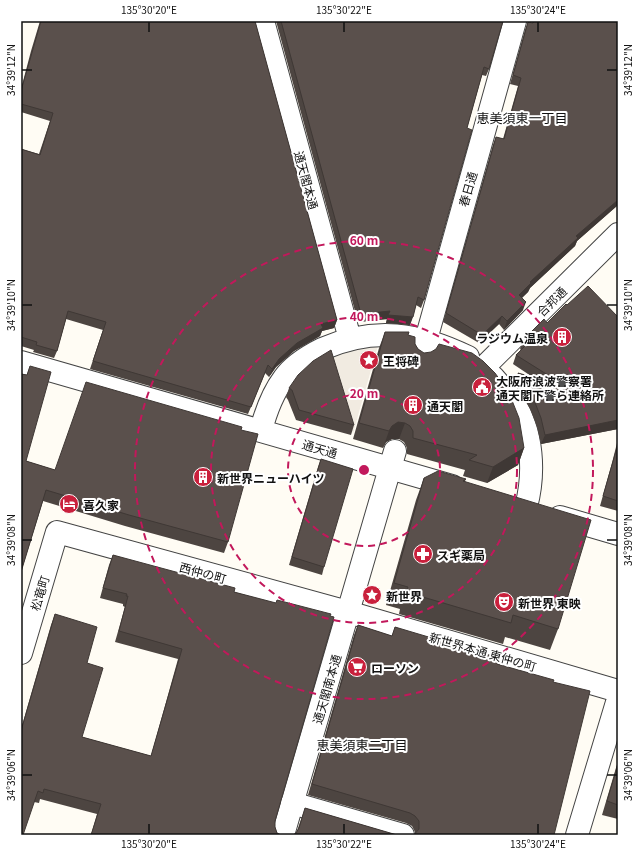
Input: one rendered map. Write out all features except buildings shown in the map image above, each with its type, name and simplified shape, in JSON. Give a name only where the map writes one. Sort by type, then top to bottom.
[{"type":"street","name":"通天閣本通","points":[[264,21],[350,339]]},
{"type":"street","name":"春日通","points":[[423,348],[515,21]]},
{"type":"street","name":"合邦通","points":[[484,367],[618,234]]},
{"type":"street","points":[[261,430],[271,399],[285,376],[306,356],[331,345],[350,339],[387,334],[423,348],[446,346],[470,357],[484,367],[513,401],[523,422],[530,447],[531,477],[529,496],[518,505],[618,534]]},
{"type":"street","name":"通天通","points":[[21,362],[43,361],[261,430],[392,460],[473,492]]},
{"type":"street","name":"通天閣南本通","points":[[283,835],[392,460]]},
{"type":"street","name":"西仲の町","points":[[57,532],[348,612]]},
{"type":"street","name":"松竜町","points":[[21,654],[57,532]]},
{"type":"street","name":"新世界本通 東仲の町","points":[[348,612],[618,691]]},
{"type":"street","points":[[577,835],[618,699]]},
{"type":"street","points":[[292,803],[363,829],[403,835]]},
{"type":"shaded area","points":[[378,346],[353,434],[329,356],[352,349]]},
{"type":"place","name":"ラジウム温泉","points":[[562,337]]},
{"type":"place","name":"王将碑","points":[[369,360]]},
{"type":"place","name":"大阪府浪波警察署 通天閣下警ら連絡所","points":[[482,387]]},
{"type":"place","name":"通天閣","points":[[413,405]]},
{"type":"place","name":"新世界ニューハイツ","points":[[203,477]]},
{"type":"place","name":"喜久家","points":[[69,504]]},
{"type":"place","name":"スギ薬局","points":[[423,554]]},
{"type":"place","name":"新世界","points":[[372,595]]},
{"type":"place","name":"新世界 東映","points":[[504,602]]},
{"type":"place","name":"ローソン","points":[[357,667]]},
{"type":"district","name":"恵美須東一丁目","points":[[522,117]]},
{"type":"district","name":"恵美須東二丁目","points":[[362,744]]}]
